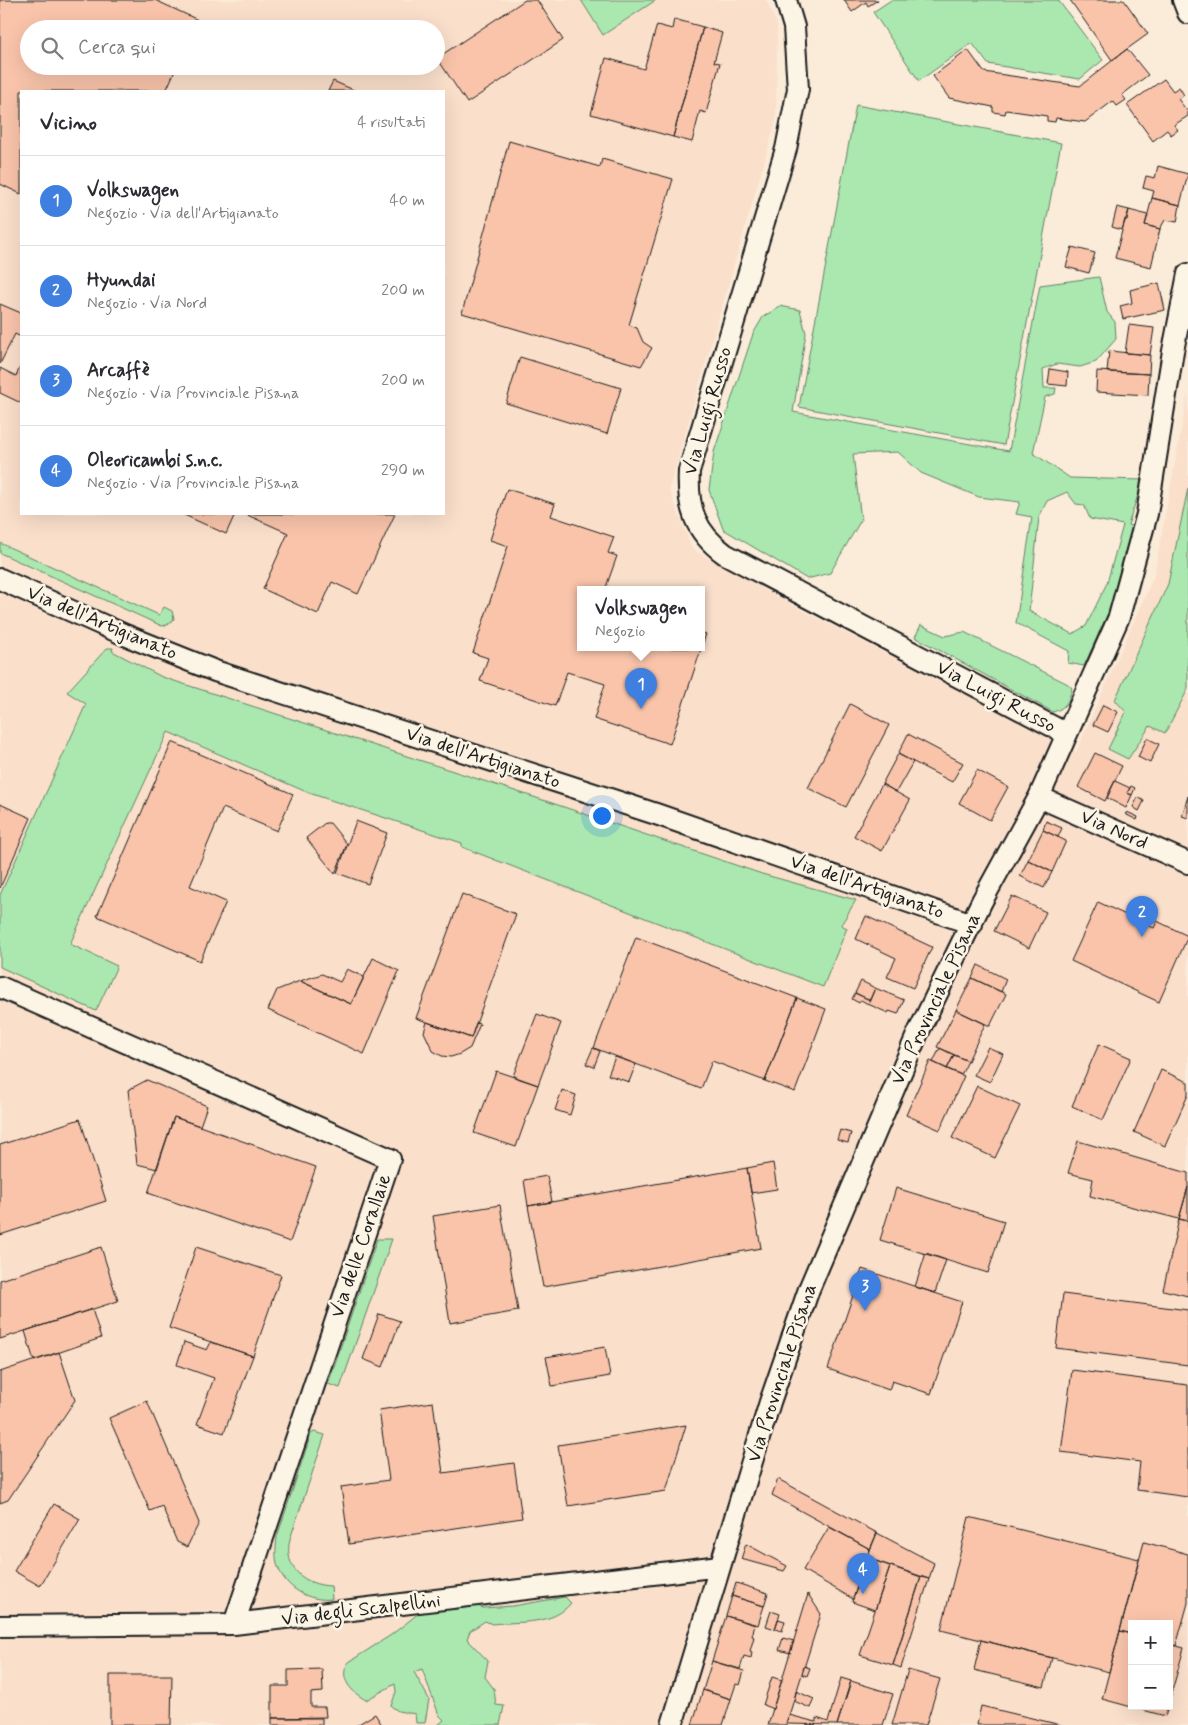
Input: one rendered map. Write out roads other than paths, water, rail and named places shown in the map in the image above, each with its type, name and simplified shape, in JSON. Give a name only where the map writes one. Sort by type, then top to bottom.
[{"type":"street","name":"Via Luigi Russo","points":[[786,0],[794,27],[798,89],[786,149],[689,471],[689,501],[697,524],[704,537],[725,554],[1067,734]]},
{"type":"street","points":[[1183,0],[1188,13]]},
{"type":"street","name":"Via Provinciale Pisana","points":[[672,1725],[770,1402],[809,1289],[917,1035],[972,924],[1039,797],[1119,617],[1148,514],[1173,351],[1188,274]]},
{"type":"street","name":"Via dell'Artigianato","points":[[0,579],[125,635],[215,671],[656,814],[972,924]]},
{"type":"street","name":"Via Nord","points":[[1039,797],[1188,863]]},
{"type":"street","name":"Via delle Corallaie","points":[[0,987],[390,1159],[234,1624]]},
{"type":"street","name":"Via degli Scalpellini","points":[[0,1626],[234,1624],[720,1566]]},
{"type":"place","name":"Volkswagen","points":[[641,709]]},
{"type":"place","name":"Hyundai","points":[[1142,937]]},
{"type":"place","name":"Arcaffè","points":[[865,1311]]},
{"type":"place","name":"Oleoricambi s.n.c.","points":[[863,1594]]}]
